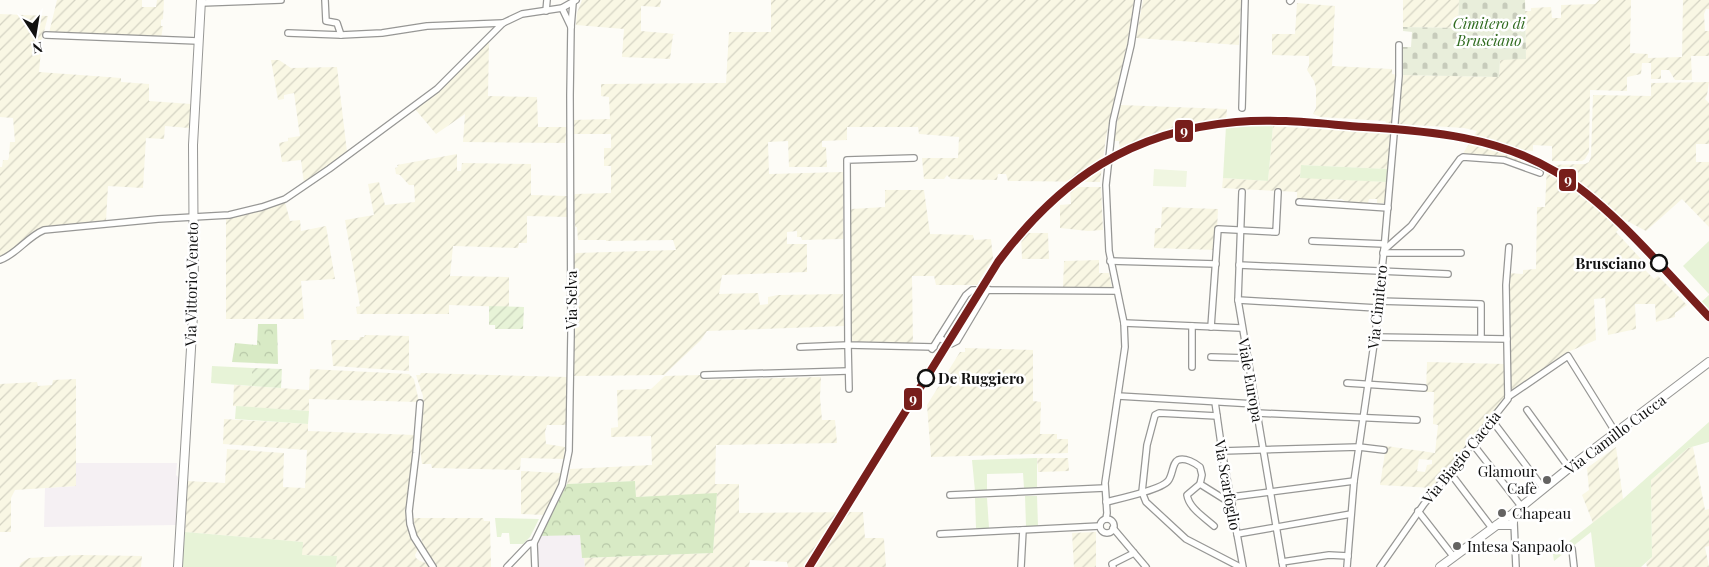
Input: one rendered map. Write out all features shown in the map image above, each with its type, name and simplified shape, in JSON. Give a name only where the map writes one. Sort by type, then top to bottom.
[{"type":"street","points":[[201,1],[281,0]]},
{"type":"street","points":[[325,0],[326,21],[337,23],[341,35]]},
{"type":"street","points":[[546,11],[547,0]]},
{"type":"street","points":[[1106,519],[1105,488],[1125,347],[1124,323],[1110,261],[1106,215],[1108,165],[1113,121],[1131,46],[1138,0]]},
{"type":"street","points":[[1242,108],[1246,0]]},
{"type":"street","name":"Via Vittorio Veneto","points":[[178,567],[194,298],[193,145],[201,1]]},
{"type":"street","points":[[0,260],[10,255],[29,238],[44,230],[229,215],[285,199],[296,193],[437,88],[503,23],[522,14],[562,8],[575,1]]},
{"type":"street","name":"Via Selva","points":[[535,567],[534,543],[562,485],[569,451],[571,27],[575,1]]},
{"type":"street","name":"Via Selva","points":[[562,8],[571,27]]},
{"type":"street","points":[[288,33],[341,35],[387,33],[427,26],[503,23]]},
{"type":"street","points":[[46,35],[198,41]]},
{"type":"street","name":"Via Cimitero","points":[[1347,567],[1354,481],[1375,337],[1384,249],[1400,76],[1399,45]]},
{"type":"street","points":[[1384,249],[1411,226],[1460,159],[1464,157],[1504,160],[1540,172]]},
{"type":"street","points":[[849,389],[847,160],[914,158]]},
{"type":"street","name":"Viale Europa","points":[[1242,192],[1238,300],[1241,328],[1248,358],[1283,565]]},
{"type":"street","points":[[1211,327],[1218,229],[1276,232],[1278,192]]},
{"type":"street","points":[[1299,202],[1388,208]]},
{"type":"street","points":[[1312,241],[1384,249],[1460,254]]},
{"type":"street","name":"Via Biagio Caccia","points":[[1380,567],[1418,511],[1507,401],[1506,285],[1509,247]]},
{"type":"street","points":[[1110,261],[1216,264]]},
{"type":"street","points":[[1239,264],[1448,274]]},
{"type":"street","points":[[800,347],[848,345],[933,348],[970,291],[976,289],[1117,291]]},
{"type":"street","points":[[939,338],[951,344],[957,341],[988,289]]},
{"type":"street","points":[[1238,300],[1377,308]]},
{"type":"street","points":[[1378,301],[1481,304],[1481,338]]},
{"type":"street","points":[[1124,323],[1241,328]]},
{"type":"street","points":[[1192,326],[1192,367]]},
{"type":"street","points":[[1375,337],[1507,339]]},
{"type":"street","points":[[1508,397],[1568,356],[1616,433]]},
{"type":"street","points":[[1211,357],[1248,358]]},
{"type":"street","name":"Via Camillo Cucca","points":[[1440,567],[1453,556],[1505,522],[1521,506],[1569,468],[1709,362]]},
{"type":"street","points":[[704,375],[848,371]]},
{"type":"street","points":[[1347,383],[1424,388]]},
{"type":"street","points":[[1118,396],[1255,404]]},
{"type":"street","name":"Via Scarfoglio","points":[[1215,402],[1242,567]]},
{"type":"street","points":[[420,403],[409,511],[410,524],[414,537],[433,567]]},
{"type":"street","points":[[1526,410],[1569,468]]},
{"type":"street","points":[[1217,416],[1159,413],[1155,415],[1147,445],[1142,492],[1146,502],[1186,539],[1242,567]]},
{"type":"street","points":[[1257,413],[1417,420]]},
{"type":"street","points":[[1491,419],[1544,488]]},
{"type":"street","points":[[1472,443],[1521,506]]},
{"type":"street","points":[[1222,451],[1359,447],[1384,450]]},
{"type":"street","points":[[1106,502],[1166,483],[1171,476],[1175,463],[1183,459],[1200,467],[1202,474],[1200,484],[1187,495],[1191,505],[1214,526]]},
{"type":"street","points":[[1451,474],[1505,522],[1514,536],[1516,567]]},
{"type":"street","points":[[1231,497],[1354,481]]},
{"type":"street","points":[[1200,484],[1232,504]]},
{"type":"street","points":[[950,495],[1105,488]]},
{"type":"street","points":[[1418,511],[1453,556]]},
{"type":"street","points":[[1237,534],[1351,514]]},
{"type":"street","points":[[1100,526],[1101,522],[1110,519],[1113,522],[1113,528],[1146,567]]},
{"type":"street","points":[[1100,526],[1106,532],[1110,532],[1113,528]]},
{"type":"street","points":[[940,534],[1100,526]]},
{"type":"street","points":[[1022,567],[1023,530]]},
{"type":"street","points":[[508,567],[529,544],[534,543]]},
{"type":"street","points":[[1572,549],[1574,567]]},
{"type":"street","points":[[1113,567],[1112,564],[1134,553]]},
{"type":"street","points":[[1283,565],[1329,555],[1348,556]]},
{"type":"shaded area","points":[[57,0],[142,0],[142,7],[156,7],[157,0],[164,0],[161,38],[49,33]]},
{"type":"shaded area","points":[[582,0],[661,0],[660,7],[641,6],[641,31],[675,34],[673,35],[670,59],[622,57],[624,29],[576,25],[577,13]]},
{"type":"shaded area","points":[[771,0],[1134,0],[1128,40],[1106,137],[1100,182],[1008,181],[1006,174],[998,174],[997,180],[951,179],[947,175],[944,179],[924,179],[922,158],[958,158],[959,137],[919,134],[918,127],[847,127],[847,140],[822,141],[822,147],[826,147],[827,167],[789,167],[788,141],[768,142],[769,174],[843,172],[843,239],[802,240],[801,237],[797,237],[797,231],[787,232],[787,244],[807,244],[807,272],[722,275],[719,294],[758,293],[760,305],[768,304],[768,297],[778,295],[843,294],[844,326],[707,331],[701,340],[664,375],[574,376],[574,256],[576,253],[676,250],[673,240],[578,240],[577,227],[575,227],[575,194],[611,193],[611,166],[604,166],[604,148],[611,148],[611,134],[573,134],[573,120],[610,119],[609,97],[601,96],[601,84],[726,83],[729,32],[771,32]]},
{"type":"shaded area","points":[[1143,0],[1241,0],[1239,45],[1136,38]]},
{"type":"shaded area","points":[[1403,0],[1459,0],[1458,28],[1403,27]]},
{"type":"shaded area","points":[[1599,0],[1631,0],[1630,53],[1648,54],[1648,58],[1682,57],[1683,0],[1709,0],[1709,9],[1706,9],[1704,14],[1705,31],[1709,31],[1709,56],[1691,56],[1692,80],[1675,80],[1669,70],[1661,70],[1661,79],[1651,79],[1651,63],[1642,63],[1641,74],[1627,77],[1627,91],[1590,90],[1589,152],[1582,161],[1552,161],[1552,146],[1533,145],[1533,151],[1521,150],[1521,164],[1462,155],[1477,131],[1464,128],[1398,124],[1402,75],[1499,77],[1500,59],[1526,59],[1525,11],[1531,11],[1531,8],[1551,7],[1552,18],[1561,18],[1561,5],[1595,4]]},
{"type":"shaded area","points":[[1297,3],[1335,6],[1332,66],[1392,69],[1392,74],[1397,75],[1392,126],[1389,126],[1385,121],[1321,117],[1313,114],[1316,108],[1316,88],[1307,70],[1309,56],[1272,55],[1272,34],[1295,34]]},
{"type":"shaded area","points":[[0,14],[48,16],[42,39],[39,72],[121,78],[121,82],[149,84],[149,101],[191,104],[189,128],[165,126],[164,139],[146,138],[143,188],[108,186],[106,221],[53,227],[29,236],[0,259],[0,167],[2,167],[3,160],[8,160],[10,142],[15,142],[13,118],[0,117]]},
{"type":"shaded area","points":[[489,41],[488,96],[537,97],[538,127],[567,127],[565,143],[463,142],[465,114],[436,134],[415,109],[431,96],[435,96],[435,92]]},
{"type":"shaded area","points":[[271,60],[279,60],[291,68],[337,67],[347,152],[304,183],[301,160],[282,162],[279,143],[288,141],[288,138],[300,136],[294,93],[284,95],[284,99],[278,100]]},
{"type":"shaded area","points":[[1709,82],[1705,99],[1709,103],[1709,144],[1696,144],[1696,162],[1709,162],[1709,227],[1682,199],[1646,231],[1627,221],[1616,232],[1641,259],[1638,263],[1654,279],[1658,276],[1687,305],[1675,313],[1675,317],[1656,322],[1655,304],[1635,304],[1636,329],[1608,335],[1605,298],[1594,299],[1596,340],[1568,352],[1510,392],[1507,273],[1523,274],[1523,270],[1536,269],[1537,207],[1545,207],[1547,165],[1585,164],[1589,162],[1591,157],[1593,95],[1651,96],[1651,83]]},
{"type":"shaded area","points":[[1120,105],[1227,109],[1226,120],[1199,123],[1171,130],[1120,149],[1119,141],[1114,141]]},
{"type":"shaded area","points":[[1273,126],[1392,134],[1388,169],[1302,165],[1300,177],[1387,182],[1385,203],[1377,203],[1377,199],[1369,199],[1368,203],[1346,202],[1342,199],[1297,200],[1297,192],[1222,188],[1223,178],[1268,181]]},
{"type":"shaded area","points":[[457,154],[457,171],[461,171],[462,163],[531,164],[531,195],[567,196],[567,217],[527,216],[527,243],[519,243],[518,248],[453,246],[450,276],[509,277],[509,307],[449,305],[449,314],[357,314],[356,307],[360,306],[345,220],[374,215],[368,184],[379,182],[385,205],[415,202],[414,185],[409,185],[400,175],[396,174],[395,168],[398,167],[397,165]]},
{"type":"shaded area","points":[[1070,187],[1101,187],[1103,230],[1088,231],[1060,228],[1060,205],[1071,204]]},
{"type":"shaded area","points":[[885,190],[924,190],[930,234],[973,235],[974,240],[991,239],[993,258],[977,285],[936,285],[934,276],[912,276],[913,344],[852,343],[850,340],[851,209],[885,207]]},
{"type":"shaded area","points":[[285,202],[290,221],[300,220],[301,231],[326,226],[335,279],[301,281],[304,319],[226,319],[226,218],[247,214]]},
{"type":"shaded area","points":[[1162,207],[1218,209],[1216,250],[1154,248],[1155,228],[1161,228]]},
{"type":"shaded area","points":[[1021,233],[1048,233],[1049,259],[1022,259]]},
{"type":"shaded area","points":[[1099,260],[1099,273],[1109,273],[1112,288],[1063,287],[1064,261]]},
{"type":"shaded area","points":[[365,335],[409,336],[409,371],[333,366],[331,340],[359,340],[360,337]]},
{"type":"shaded area","points":[[965,348],[1033,350],[1033,401],[1041,402],[1040,434],[1057,434],[1057,439],[1068,439],[1068,453],[931,457],[927,405],[960,352],[965,352]]},
{"type":"shaded area","points":[[1427,362],[1505,364],[1505,398],[1433,488],[1380,485],[1386,446],[1435,453],[1438,425],[1433,424],[1434,392],[1426,392]],"holes":[[[1419,459],[1432,460],[1432,464],[1427,465],[1425,472],[1417,471]]]},
{"type":"shaded area","points":[[310,369],[409,374],[414,379],[419,402],[309,399],[309,411],[233,406],[234,385],[309,390]]},
{"type":"shaded area","points":[[421,373],[567,377],[566,425],[547,425],[545,432],[546,444],[565,447],[564,459],[521,458],[520,470],[432,468],[431,464],[422,464],[420,449],[418,448],[423,396],[416,375]]},
{"type":"shaded area","points":[[700,375],[702,380],[821,377],[822,420],[835,420],[837,443],[716,445],[715,484],[739,484],[739,513],[863,512],[865,538],[884,539],[886,567],[788,567],[787,562],[750,560],[749,567],[585,567],[584,558],[713,553],[717,494],[636,497],[635,481],[567,484],[570,469],[652,465],[651,436],[611,437],[611,428],[618,427],[617,390],[651,389],[665,376]]},
{"type":"shaded area","points":[[76,379],[76,486],[15,490],[11,498],[11,532],[0,532],[0,384],[37,382],[38,386],[52,385],[53,380]]},
{"type":"shaded area","points":[[224,419],[308,424],[308,431],[415,435],[408,513],[412,537],[418,549],[415,555],[416,558],[426,563],[429,567],[336,567],[337,556],[302,555],[302,542],[185,532],[187,481],[225,483],[227,449],[284,453],[283,487],[305,488],[307,450],[223,444]]},
{"type":"shaded area","points":[[1616,447],[1623,499],[1593,523],[1582,495],[1589,490],[1587,468]]},
{"type":"shaded area","points":[[1693,447],[1705,510],[1709,509],[1709,546],[1705,547],[1709,567],[1647,567],[1646,563],[1652,557],[1651,480],[1688,448]]},
{"type":"shaded area","points":[[1037,458],[1068,458],[1069,471],[1038,472]]},
{"type":"shaded area","points":[[76,463],[177,463],[176,525],[44,527],[45,488],[76,486]]},
{"type":"shaded area","points":[[521,471],[561,473],[557,488],[543,515],[521,514]]},
{"type":"shaded area","points":[[413,518],[483,518],[484,521],[490,521],[491,567],[436,567],[433,562],[434,560],[429,557],[421,543],[420,537],[417,536]]},
{"type":"shaded area","points":[[1096,532],[1096,567],[1074,567],[1072,533]]},
{"type":"shaded area","points":[[580,534],[582,558],[584,558],[585,567],[536,567],[538,536]]},
{"type":"shaded area","points":[[79,555],[142,556],[141,567],[19,567],[21,563],[29,558]]},
{"type":"green space","name":"Cimitero di Brusciano","points":[[1459,0],[1525,0],[1526,59],[1500,60],[1499,77],[1402,75],[1403,47],[1411,47],[1412,32],[1403,31],[1403,27],[1458,28]]},
{"type":"green space","points":[[1226,126],[1273,126],[1268,181],[1223,178]]},
{"type":"green space","points":[[1301,165],[1388,169],[1387,182],[1300,178]]},
{"type":"green space","points":[[1154,169],[1187,171],[1186,187],[1153,186]]},
{"type":"green space","points":[[1709,241],[1709,294],[1683,266]]},
{"type":"green space","points":[[1709,295],[1709,316],[1698,305]]},
{"type":"green space","points":[[489,306],[524,307],[523,329],[495,329],[495,325],[489,325]]},
{"type":"green space","points":[[258,324],[277,324],[278,364],[232,362],[235,343],[257,345]]},
{"type":"green space","points":[[212,366],[252,368],[252,386],[211,383]]},
{"type":"green space","points":[[252,368],[282,369],[281,388],[252,386]]},
{"type":"green space","points":[[236,406],[309,411],[308,424],[235,419]]},
{"type":"green space","points":[[1709,422],[1709,442],[1688,448],[1651,480],[1652,557],[1641,567],[1595,567],[1591,532],[1554,561],[1553,554],[1623,499]]},
{"type":"green space","points":[[1037,458],[1037,488],[1024,488],[1023,473],[987,474],[987,490],[975,491],[972,460]]},
{"type":"green space","points":[[635,481],[636,497],[717,493],[713,553],[582,558],[580,535],[541,536],[567,484]]},
{"type":"green space","points":[[1025,496],[1037,496],[1038,526],[1026,526]]},
{"type":"green space","points":[[975,498],[987,498],[989,528],[976,528]]},
{"type":"green space","points":[[495,518],[539,519],[530,537],[523,544],[510,544],[509,533],[502,533],[501,537],[497,537]]},
{"type":"green space","points":[[185,532],[303,542],[302,555],[337,556],[336,567],[182,567]]},
{"type":"transit line","name":"9","points":[[809,567],[998,262],[1047,206],[1073,184],[1101,164],[1131,148],[1163,136],[1198,127],[1236,122],[1284,121],[1414,131],[1487,143],[1534,160],[1577,186],[1637,240],[1709,317]]},
{"type":"place","name":"Brusciano","points":[[1659,263]]},
{"type":"place","name":"De Ruggiero","points":[[926,378]]},
{"type":"place","name":"Glamour Cafè","points":[[1547,480]]},
{"type":"place","name":"Chapeau","points":[[1502,513]]},
{"type":"place","name":"Intesa Sanpaolo","points":[[1457,546]]}]
